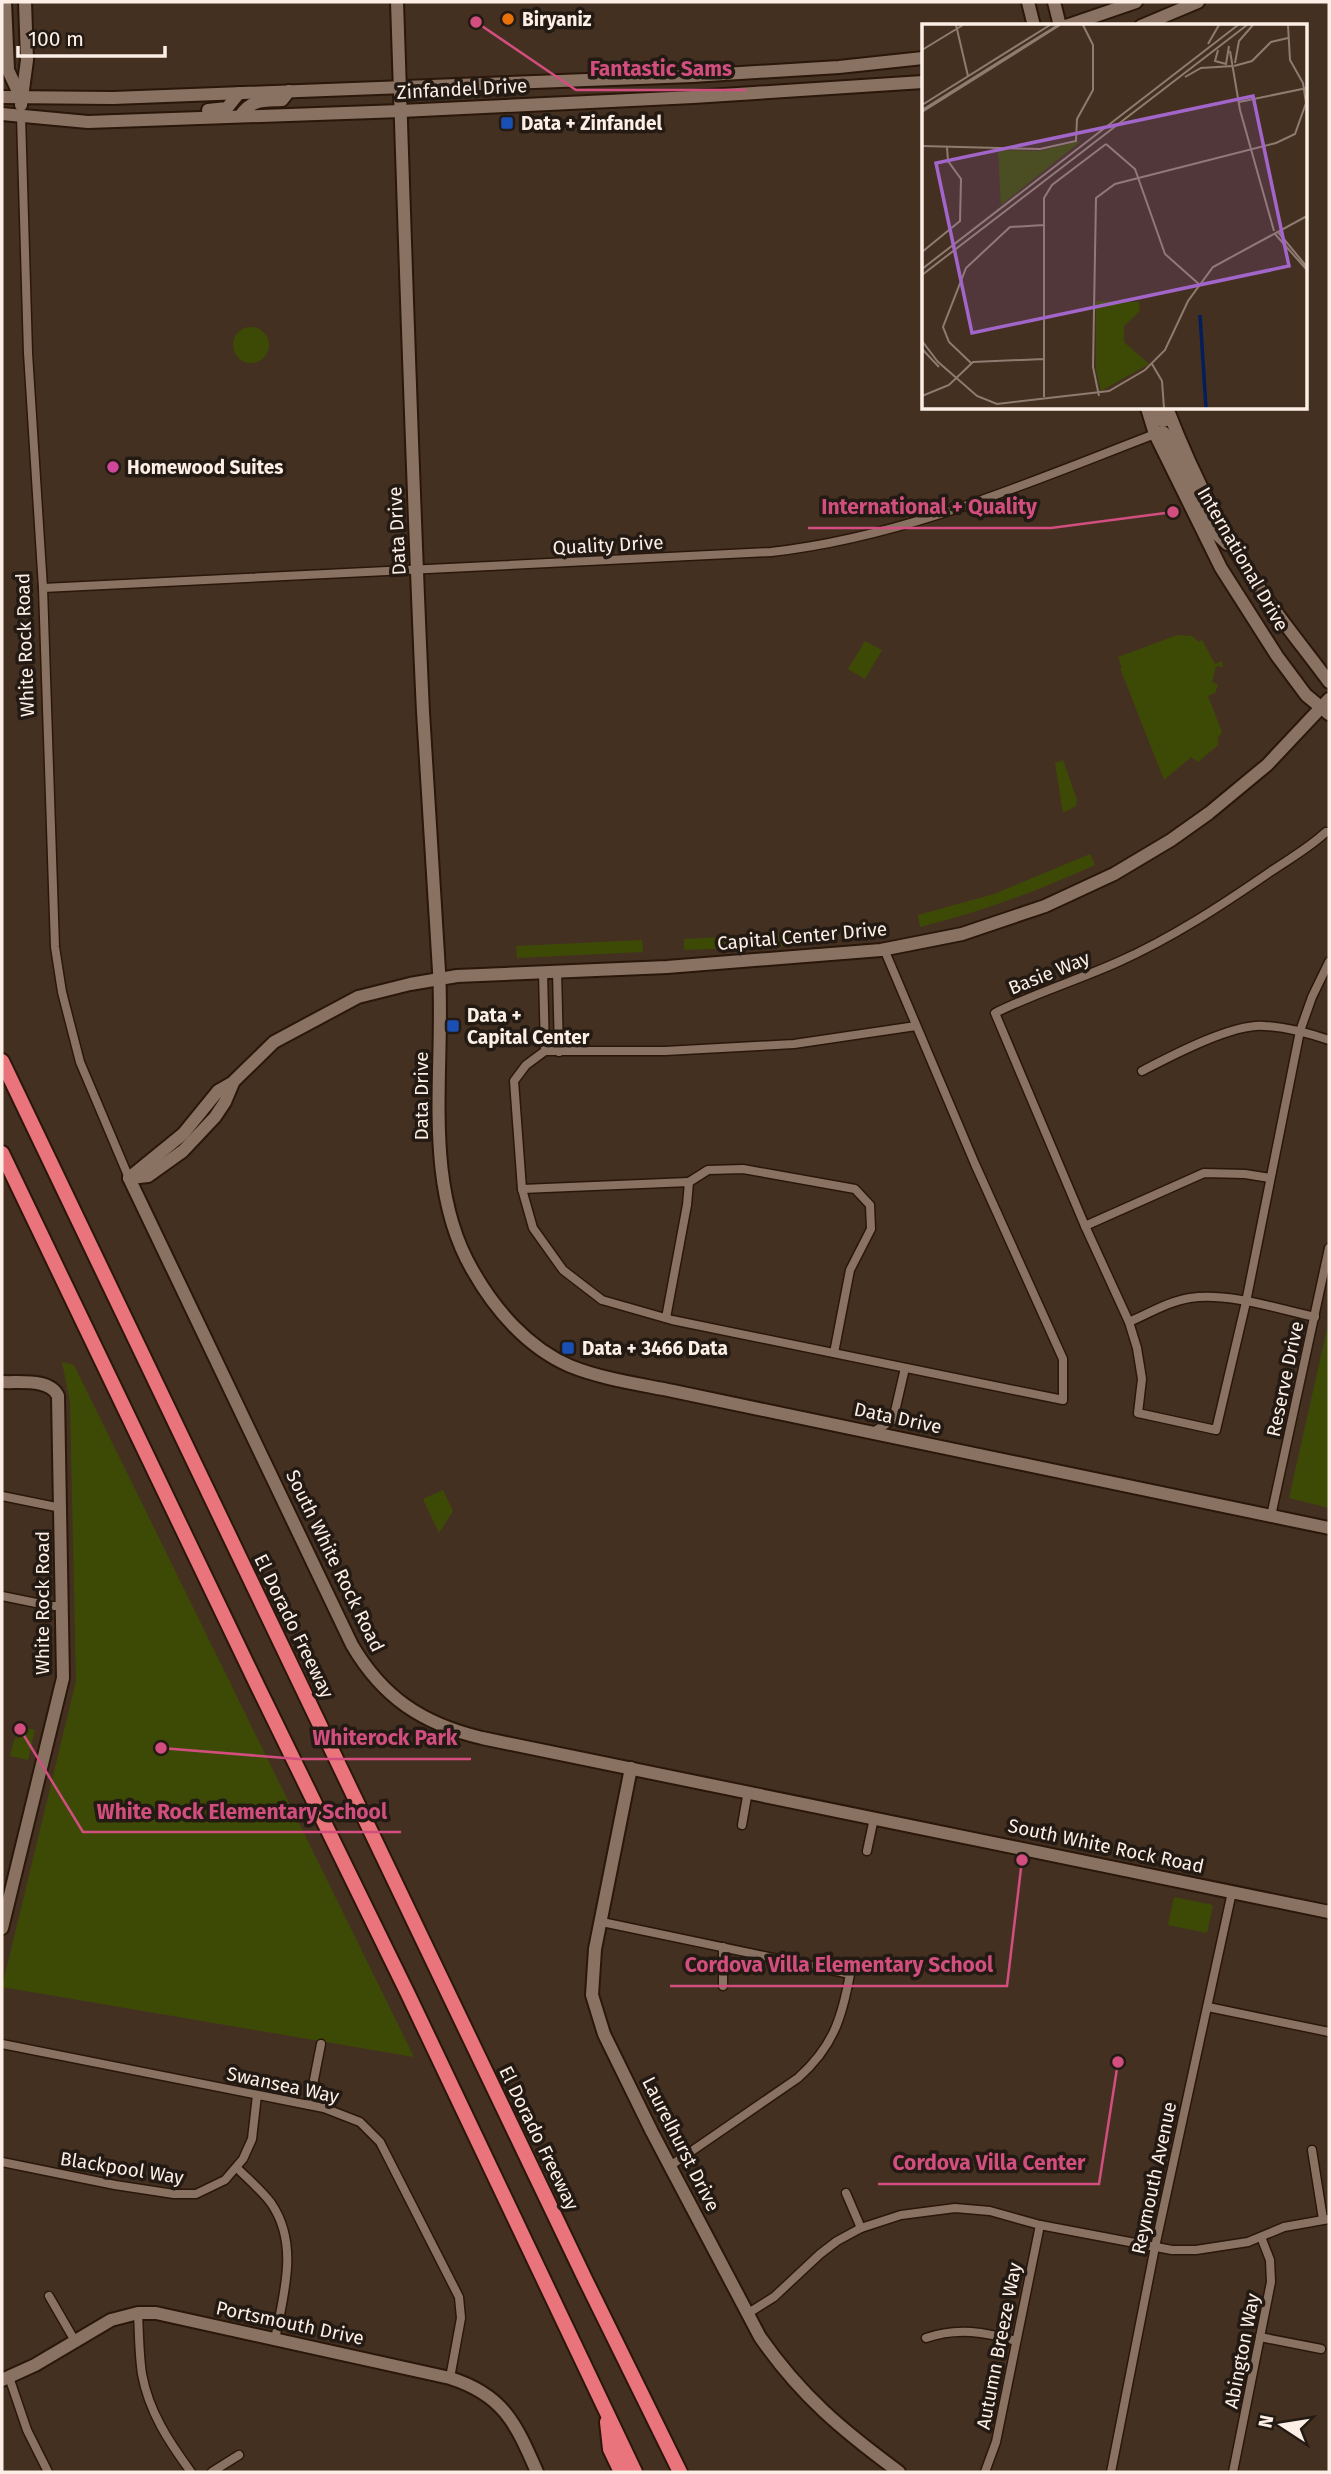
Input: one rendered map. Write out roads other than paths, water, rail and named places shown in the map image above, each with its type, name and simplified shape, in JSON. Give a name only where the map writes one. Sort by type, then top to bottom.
[{"type":"highway","name":"El Dorado Freeway","points":[[2,1061],[680,2472]]},
{"type":"highway","points":[[2,1153],[407,1992],[635,2472]]},
{"type":"highway","points":[[605,2410],[610,2449],[621,2472]]},
{"type":"highway","points":[[658,2424],[689,2472]]},
{"type":"street","name":"White Rock Road","points":[[5,2],[8,70],[22,98]]},
{"type":"street","name":"White Rock Road","points":[[25,2],[27,60],[21,116],[28,353],[43,587],[53,916],[57,962],[80,1062],[129,1178]]},
{"type":"street","name":"Data Drive","points":[[397,2],[407,336],[423,711],[440,978],[440,1161],[451,1220],[471,1270],[517,1331],[565,1364],[602,1376],[1329,1528]]},
{"type":"street","points":[[1028,2],[1034,24]]},
{"type":"street","points":[[1054,2],[1060,24]]},
{"type":"street","points":[[1072,24],[1136,2]]},
{"type":"street","points":[[1146,24],[1198,2]]},
{"type":"street","name":"Zinfandel Drive","points":[[2,97],[239,93],[692,76],[839,67],[922,58]]},
{"type":"street","name":"Zinfandel Drive","points":[[2,114],[88,122],[123,121],[693,97],[922,82]]},
{"type":"street","points":[[240,116],[248,106],[256,102],[282,100],[289,90]]},
{"type":"street","points":[[123,121],[134,113],[227,108],[239,93]]},
{"type":"street","name":"International Drive","points":[[1148,410],[1155,433],[1221,568],[1277,656],[1306,695],[1327,707]]},
{"type":"street","points":[[1157,410],[1162,421],[1169,413]]},
{"type":"street","name":"International Drive","points":[[1169,413],[1197,478],[1239,555],[1266,598],[1329,682]]},
{"type":"street","points":[[1155,433],[1166,433],[1209,527],[1239,555]]},
{"type":"street","name":"Quality Drive","points":[[43,587],[771,552],[837,543],[938,515],[1155,433]]},
{"type":"street","name":"Capital Center Drive","points":[[129,1178],[183,1134],[218,1091],[232,1083],[274,1042],[358,997],[440,978],[667,967],[844,954],[950,936],[1010,919],[1114,874],[1179,835],[1239,790],[1327,707]]},
{"type":"street","name":"Basie Way","points":[[1246,1302],[1216,1430],[1138,1413],[1142,1379],[1129,1322],[1085,1226],[995,1013],[1162,940],[1231,899],[1329,832]]},
{"type":"street","points":[[884,949],[975,1164],[1063,1359],[1063,1400],[666,1318],[602,1300],[563,1270],[533,1228],[523,1189],[514,1081],[526,1065],[545,1051],[665,1051],[794,1044],[916,1026]]},
{"type":"street","points":[[1246,1302],[1300,1031],[1312,997],[1329,962]]},
{"type":"street","points":[[556,971],[559,1052]]},
{"type":"street","points":[[543,972],[545,1051]]},
{"type":"street","points":[[1142,1071],[1232,1031],[1264,1026],[1300,1031],[1329,1040]]},
{"type":"street","points":[[523,1189],[689,1182],[708,1170],[743,1169],[855,1189],[870,1205],[871,1229],[850,1270],[834,1353]]},
{"type":"street","points":[[1085,1226],[1204,1173],[1245,1174],[1270,1178]]},
{"type":"street","name":"South White Rock Road","points":[[129,1178],[352,1645],[369,1672],[407,1707],[447,1728],[482,1738],[1329,1912]]},
{"type":"street","points":[[666,1318],[689,1182]]},
{"type":"street","name":"Reserve Drive","points":[[1271,1516],[1329,1248]]},
{"type":"street","points":[[1129,1322],[1190,1298],[1213,1297],[1315,1317]]},
{"type":"street","points":[[873,1432],[894,1420],[905,1368]]},
{"type":"street","name":"White Rock Road","points":[[2,1382],[48,1385],[58,1396],[63,1678],[2,1928]]},
{"type":"street","points":[[2,1496],[61,1508]]},
{"type":"street","points":[[2,1596],[62,1606]]},
{"type":"street","name":"Laurelhurst Drive","points":[[631,1768],[593,1961],[592,1995],[604,2034],[747,2314],[775,2360],[811,2401],[851,2437],[899,2472]]},
{"type":"street","points":[[741,1825],[748,1791]]},
{"type":"street","points":[[867,1851],[874,1818]]},
{"type":"street","name":"Reymouth Avenue","points":[[1111,2472],[1155,2247],[1233,1892]]},
{"type":"street","points":[[602,1922],[850,1974],[843,2011],[829,2043],[807,2070],[670,2166]]},
{"type":"street","points":[[723,1947],[723,1986]]},
{"type":"street","points":[[1208,2007],[1329,2032]]},
{"type":"street","name":"Swansea Way","points":[[2,2044],[334,2110],[359,2122],[374,2135],[388,2154],[459,2297],[461,2318],[450,2378]]},
{"type":"street","points":[[309,2105],[321,2044]]},
{"type":"street","name":"Blackpool Way","points":[[2,2162],[65,2176],[174,2194],[196,2194],[225,2179],[237,2168],[248,2150],[257,2095]]},
{"type":"street","points":[[747,2314],[774,2297],[820,2253],[860,2228],[901,2215],[955,2208],[990,2211],[1040,2225],[1172,2250],[1248,2242],[1284,2227],[1326,2219],[1312,2150]]},
{"type":"street","points":[[237,2168],[269,2201],[286,2239],[288,2266],[275,2340]]},
{"type":"street","points":[[846,2193],[860,2228]]},
{"type":"street","name":"Autumn Breeze Way","points":[[985,2472],[996,2442],[1040,2225]]},
{"type":"street","name":"Abington Way","points":[[1233,2472],[1272,2271],[1268,2250],[1261,2237]]},
{"type":"street","points":[[49,2296],[75,2341]]},
{"type":"street","points":[[138,2313],[142,2374],[149,2401],[164,2434],[191,2472]]},
{"type":"street","name":"Portsmouth Drive","points":[[5,2378],[111,2320],[138,2313],[156,2313],[450,2378],[480,2390],[506,2411],[519,2431],[537,2472]]},
{"type":"street","points":[[926,2338],[946,2332],[968,2331],[1016,2341]]},
{"type":"street","points":[[1260,2337],[1321,2348]]},
{"type":"street","points":[[5,2378],[44,2471]]},
{"type":"street","points":[[212,2472],[239,2455]]},
{"type":"place","name":"Biryaniz","points":[[508,19]]},
{"type":"place","name":"Fantastic Sams","points":[[476,22]]},
{"type":"place","name":"Data + Zinfandel","points":[[507,123]]},
{"type":"place","name":"Homewood Suites","points":[[113,467]]},
{"type":"place","name":"International + Quality","points":[[1173,512]]},
{"type":"place","name":"Data + Capital Center","points":[[453,1026]]},
{"type":"place","name":"Data + 3466 Data","points":[[568,1348]]},
{"type":"place","name":"White Rock Elementary School","points":[[20,1729]]},
{"type":"place","name":"Whiterock Park","points":[[161,1748]]},
{"type":"place","name":"Cordova Villa Elementary School","points":[[1022,1860]]},
{"type":"place","name":"Cordova Villa Center","points":[[1118,2062]]}]
